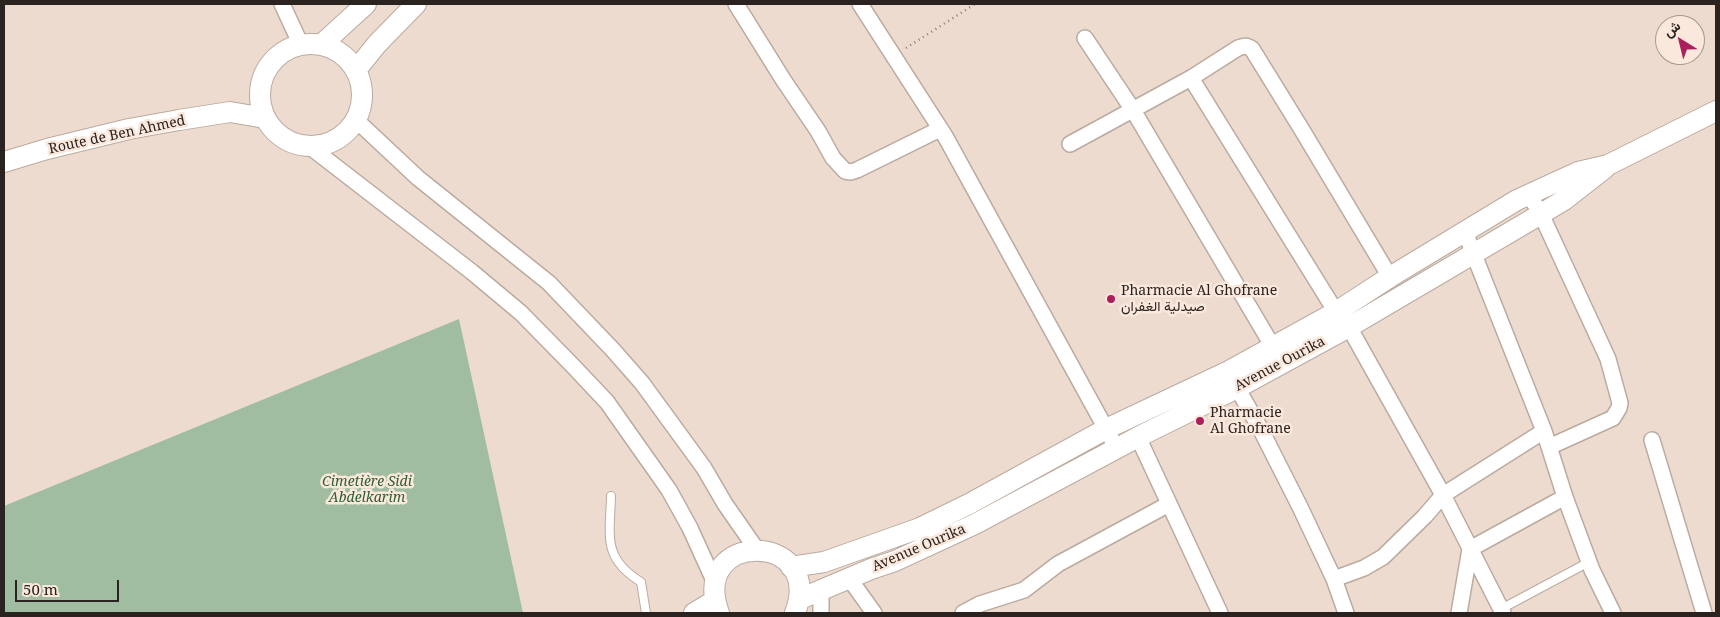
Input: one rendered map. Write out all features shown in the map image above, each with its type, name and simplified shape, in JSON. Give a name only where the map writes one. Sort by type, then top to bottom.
[{"type":"street","points":[[282,4],[300,45]]},
{"type":"street","points":[[321,44],[366,4]]},
{"type":"street","points":[[356,70],[377,44],[416,4]]},
{"type":"street","points":[[736,4],[818,131],[833,158],[845,171],[857,170],[940,129]]},
{"type":"street","points":[[860,4],[940,129],[1117,449]]},
{"type":"street","points":[[1085,38],[1133,110],[1273,347]]},
{"type":"street","points":[[321,44],[341,53],[356,70],[362,95],[360,107],[355,119],[344,134],[328,143],[309,146],[296,144],[283,138],[265,118],[260,93],[263,76],[272,62],[285,51],[300,45],[321,44]]},
{"type":"street","points":[[1070,144],[1191,78],[1238,48],[1244,46],[1252,49],[1390,277]]},
{"type":"street","points":[[1191,78],[1342,319],[1443,495],[1502,611]]},
{"type":"street","name":"Route de Ben Ahmed","points":[[230,112],[260,93]]},
{"type":"street","name":"Avenue Ourika","points":[[797,606],[799,582],[791,567],[824,562],[920,528],[969,504],[1106,429],[1233,380],[1273,347],[1342,319],[1390,277],[1529,195],[1578,172],[1608,165],[1716,111]]},
{"type":"street","name":"Route de Ben Ahmed","points":[[4,162],[47,149],[129,130],[230,112],[265,118]]},
{"type":"street","points":[[355,119],[418,178],[549,283],[613,350],[642,384],[704,468],[757,550]]},
{"type":"street","points":[[309,146],[472,272],[521,313],[607,402],[669,490],[690,528],[716,599]]},
{"type":"street","name":"Avenue Ourika","points":[[797,606],[821,590],[895,561],[975,524],[1117,449],[1233,380],[1342,319],[1474,252],[1541,214],[1583,186],[1608,165]]},
{"type":"street","points":[[1529,195],[1541,214],[1604,348],[1620,402],[1620,408],[1613,418],[1549,447]]},
{"type":"street","points":[[1465,232],[1544,431],[1565,497],[1589,562],[1613,613]]},
{"type":"street","points":[[1233,380],[1260,428],[1334,579],[1346,613]]},
{"type":"street","points":[[1334,579],[1364,568],[1383,557],[1425,516],[1443,495],[1544,431]]},
{"type":"street","points":[[1138,437],[1220,613]]},
{"type":"street","points":[[1652,440],[1704,613]]},
{"type":"street","points":[[1470,549],[1565,497]]},
{"type":"street","points":[[963,613],[980,604],[1024,590],[1058,564],[1169,504]]},
{"type":"street","points":[[1459,613],[1470,549]]},
{"type":"street","points":[[694,613],[716,599],[723,566],[738,554],[757,550],[770,552],[782,557],[791,567]]},
{"type":"street","points":[[848,578],[874,613]]},
{"type":"street","points":[[821,590],[821,613]]},
{"type":"lane","points":[[611,496],[610,544],[617,562],[631,576],[641,582],[646,613]]},
{"type":"lane","points":[[1502,611],[1589,562]]},
{"type":"path","points":[[894,55],[975,4]]},
{"type":"green space","name":"Cimetière Sidi Abdelkarim","points":[[459,319],[523,613],[4,613],[4,506]]},
{"type":"place","name":"Pharmacie Al Ghofrane صيدلية الغفران","points":[[1111,299]]},
{"type":"place","name":"Pharmacie Al Ghofrane","points":[[1200,421]]}]
